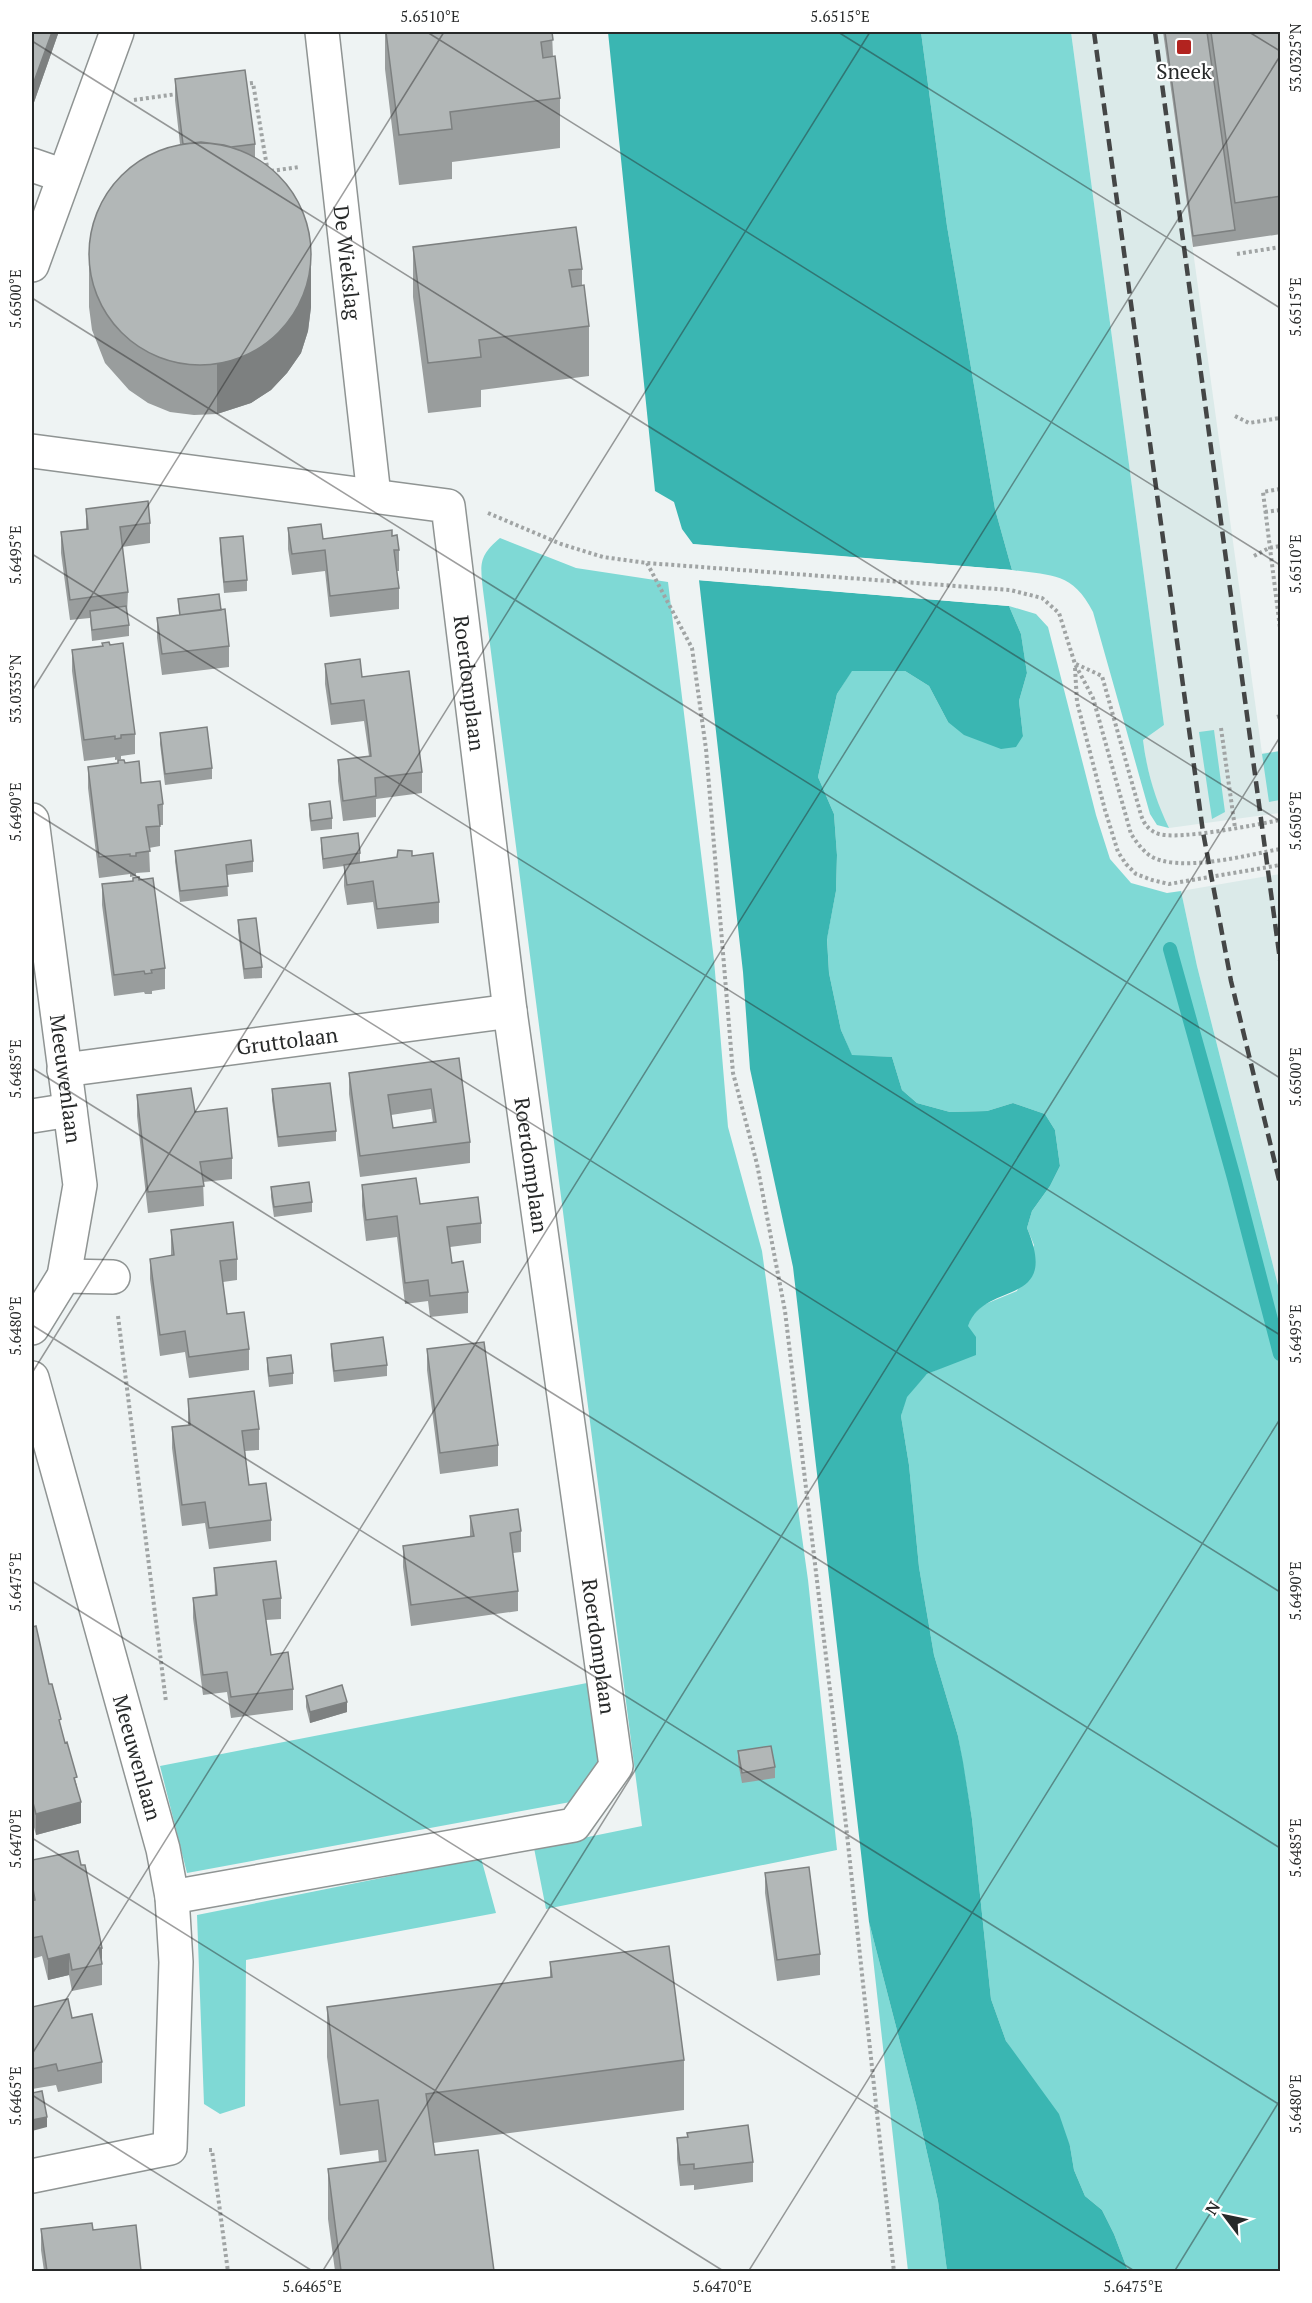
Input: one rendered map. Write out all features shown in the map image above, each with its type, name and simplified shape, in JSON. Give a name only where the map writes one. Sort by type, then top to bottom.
[{"type":"street","points":[[32,265],[117,32]]},
{"type":"street","name":"De Wiekslag","points":[[322,32],[374,496]]},
{"type":"street","points":[[32,165],[64,176]]},
{"type":"street","points":[[32,451],[448,506]]},
{"type":"street","name":"Roerdomplaan","points":[[172,1897],[574,1825],[616,1766],[510,1011],[448,506]]},
{"type":"street","name":"Meeuwenlaan","points":[[32,820],[81,1185],[64,1276],[32,1328]]},
{"type":"street","name":"Gruttolaan","points":[[64,1070],[510,1011]]},
{"type":"street","points":[[32,1116],[70,1110]]},
{"type":"street","points":[[64,1276],[113,1277]]},
{"type":"street","name":"Meeuwenlaan","points":[[32,1378],[163,1849],[172,1897],[176,1962],[170,2148]]},
{"type":"street","points":[[32,2175],[170,2148]]},
{"type":"path","points":[[242,85],[253,83],[268,172],[336,162]]},
{"type":"path","points":[[89,107],[183,93]]},
{"type":"path","points":[[1237,254],[1281,247]]},
{"type":"path","points":[[1235,416],[1248,423],[1281,418]]},
{"type":"path","points":[[1281,489],[1263,492],[1281,628]]},
{"type":"path","points":[[448,506],[485,512],[561,544],[603,557],[647,563],[1010,590],[1042,598],[1059,613],[1075,664],[1094,698],[1131,834],[1150,855],[1165,862],[1182,865],[1281,849]]},
{"type":"path","points":[[1265,512],[1281,510]]},
{"type":"path","points":[[1254,556],[1269,548],[1281,546]]},
{"type":"path","points":[[647,563],[692,648],[706,749],[733,1074],[757,1164],[785,1311],[846,1825],[894,2271]]},
{"type":"path","points":[[1275,583],[1281,582]]},
{"type":"path","points":[[1075,664],[1102,676],[1141,815],[1151,831],[1168,835],[1235,828],[1281,820]]},
{"type":"path","points":[[1075,664],[1077,702],[1105,810],[1118,852],[1136,874],[1169,884],[1281,865]]},
{"type":"path","points":[[1221,728],[1235,828]]},
{"type":"path","points":[[113,1277],[168,1721],[132,1736]]},
{"type":"path","points":[[170,2148],[212,2150],[228,2271]]},
{"type":"shaded area","points":[[608,32],[921,32],[947,226],[995,509],[1012,570],[693,544],[682,529],[674,502],[655,491]]},
{"type":"shaded area","points":[[921,32],[1071,32],[1164,725],[1143,740],[1152,785],[1169,828],[1157,825],[1150,814],[1093,612],[1077,589],[1068,582],[1049,575],[1012,570],[995,509],[947,226]]},
{"type":"shaded area","points":[[1071,32],[1163,32],[1262,753],[1280,751],[1280,813],[1169,828],[1157,804],[1143,740],[1164,725]]},
{"type":"shaded area","points":[[500,538],[576,568],[668,582],[714,960],[728,1127],[762,1251],[808,1580],[837,1850],[546,1909],[534,1848],[642,1826],[481,573],[485,555]]},
{"type":"shaded area","points":[[699,580],[1009,606],[1021,634],[1027,673],[1019,701],[1023,736],[1016,747],[1001,749],[964,735],[948,722],[929,686],[905,671],[852,671],[837,694],[818,777],[834,814],[837,855],[836,891],[827,939],[829,973],[841,1030],[852,1055],[892,1057],[902,1090],[917,1103],[950,1112],[987,1111],[1013,1103],[1045,1114],[1055,1130],[1060,1166],[1050,1186],[1032,1211],[1027,1228],[1035,1254],[1035,1271],[1028,1282],[1017,1290],[989,1302],[977,1312],[968,1326],[976,1337],[976,1355],[927,1374],[907,1397],[901,1416],[909,1465],[919,1567],[934,1655],[958,1736],[972,1819],[991,1999],[1006,2041],[1059,2114],[1070,2146],[1074,2170],[1085,2196],[1102,2210],[1128,2271],[947,2271],[938,2201],[916,2104],[869,1922],[793,1267],[750,1069],[743,972]]},
{"type":"shaded area","points":[[1009,606],[1036,614],[1048,627],[1096,815],[1110,859],[1131,883],[1167,893],[1181,891],[1197,966],[1280,1293],[1280,2271],[1128,2271],[1102,2210],[1085,2196],[1074,2170],[1070,2146],[1006,2041],[991,1999],[972,1819],[958,1736],[934,1655],[919,1567],[909,1465],[901,1416],[906,1397],[927,1374],[950,1364],[972,1316],[983,1305],[1017,1291],[1034,1245],[1027,1228],[1032,1211],[1050,1186],[1060,1166],[1055,1130],[1045,1114],[1013,1103],[987,1111],[950,1112],[917,1103],[902,1090],[892,1057],[852,1056],[841,1030],[829,973],[827,938],[836,891],[837,855],[834,814],[818,777],[837,694],[852,670],[905,671],[929,686],[948,722],[1023,736],[1019,701],[1027,673],[1021,634]]},
{"type":"shaded area","points":[[1214,730],[1225,812],[1212,819],[1199,732]]},
{"type":"shaded area","points":[[1280,751],[1280,800],[1269,802],[1262,754]]},
{"type":"shaded area","points":[[1280,874],[1280,1293],[1197,966],[1181,891]]},
{"type":"shaded area","points":[[587,1683],[603,1796],[187,1873],[160,1766]]},
{"type":"shaded area","points":[[481,1858],[496,1913],[246,1960],[245,2106],[220,2114],[204,2104],[197,1915]]},
{"type":"shaded area","points":[[869,1922],[916,2104],[938,2201],[947,2271],[908,2271]]},
{"type":"pier","points":[[689,544],[1012,570],[1012,573],[693,547]]},
{"type":"pier","points":[[699,577],[1009,603],[1009,606],[696,580]]},
{"type":"building","points":[[32,32],[52,32],[32,87]]},
{"type":"building","points":[[386,32],[552,32],[553,40],[541,42],[543,58],[555,56],[560,98],[450,112],[452,129],[399,135]]},
{"type":"building","points":[[1165,32],[1207,32],[1235,230],[1193,236]]},
{"type":"building","points":[[1211,32],[1281,32],[1281,196],[1235,203]]},
{"type":"building","points":[[245,70],[255,144],[231,147],[201,142],[183,144],[175,79]]},
{"type":"building","points":[[200,143],[222,145],[242,151],[279,175],[303,212],[309,232],[311,254],[309,276],[303,296],[279,333],[242,357],[222,363],[200,365],[178,363],[158,357],[121,333],[97,296],[91,276],[89,254],[91,232],[97,212],[121,175],[158,151],[178,145]]},
{"type":"building","points":[[576,227],[582,269],[569,270],[572,287],[584,285],[589,326],[479,340],[481,357],[428,363],[413,247]]},
{"type":"building","points":[[148,501],[150,523],[120,527],[128,592],[70,600],[61,532],[88,529],[86,509]]},
{"type":"building","points":[[321,524],[323,539],[392,530],[392,536],[397,535],[399,550],[394,550],[399,588],[330,596],[325,550],[292,554],[288,528]]},
{"type":"building","points":[[243,536],[247,580],[224,582],[220,538]]},
{"type":"building","points":[[219,594],[221,610],[180,615],[178,599]]},
{"type":"building","points":[[126,606],[129,625],[92,630],[90,611]]},
{"type":"building","points":[[225,609],[229,646],[162,654],[157,618]]},
{"type":"building","points":[[109,642],[110,645],[123,643],[135,734],[121,735],[121,738],[115,739],[115,736],[84,740],[72,650],[103,646],[102,643]]},
{"type":"building","points":[[360,659],[362,677],[409,671],[422,772],[375,778],[376,796],[343,801],[338,760],[371,756],[368,729],[364,700],[331,704],[325,664]]},
{"type":"building","points":[[207,727],[212,768],[165,774],[160,733]]},
{"type":"building","points":[[118,760],[124,760],[125,763],[139,761],[141,783],[160,781],[163,804],[158,805],[160,826],[146,827],[150,851],[136,853],[136,856],[130,856],[130,854],[99,857],[88,767],[118,763]]},
{"type":"building","points":[[330,801],[332,818],[311,821],[309,804]]},
{"type":"building","points":[[358,833],[360,853],[323,859],[321,838]]},
{"type":"building","points":[[251,840],[253,861],[226,865],[228,886],[180,891],[175,851]]},
{"type":"building","points":[[398,850],[412,851],[412,856],[433,853],[439,902],[377,909],[373,881],[347,885],[344,865],[397,857]]},
{"type":"building","points":[[139,877],[139,880],[153,878],[165,968],[151,970],[152,973],[145,974],[144,971],[114,975],[102,884],[133,881],[133,878]]},
{"type":"building","points":[[256,918],[262,967],[244,969],[238,920]]},
{"type":"building","points":[[459,1058],[470,1142],[360,1156],[349,1073]],"holes":[[[431,1089],[436,1122],[393,1128],[388,1095]]]},
{"type":"building","points":[[330,1083],[336,1131],[278,1137],[272,1089]]},
{"type":"building","points":[[191,1088],[195,1112],[227,1108],[232,1158],[200,1162],[204,1186],[148,1192],[137,1095]]},
{"type":"building","points":[[416,1178],[420,1204],[478,1197],[481,1223],[447,1227],[452,1263],[463,1261],[468,1292],[430,1296],[428,1280],[405,1283],[397,1216],[366,1220],[362,1185]]},
{"type":"building","points":[[309,1182],[312,1202],[274,1207],[271,1187]]},
{"type":"building","points":[[233,1222],[237,1259],[220,1261],[227,1314],[244,1312],[249,1349],[189,1357],[185,1331],[160,1335],[150,1259],[174,1255],[171,1230]]},
{"type":"building","points":[[383,1337],[387,1365],[334,1371],[331,1344]]},
{"type":"building","points":[[484,1342],[498,1445],[440,1453],[427,1349]]},
{"type":"building","points":[[291,1355],[293,1373],[269,1376],[267,1358]]},
{"type":"building","points":[[254,1391],[259,1429],[242,1431],[249,1485],[266,1483],[271,1520],[209,1528],[205,1502],[182,1505],[172,1427],[190,1425],[188,1399]]},
{"type":"building","points":[[518,1509],[521,1531],[510,1533],[518,1591],[411,1605],[403,1546],[474,1536],[470,1516]]},
{"type":"building","points":[[276,1561],[281,1598],[263,1600],[271,1655],[288,1652],[293,1689],[231,1697],[227,1672],[203,1675],[193,1598],[217,1595],[214,1568]]},
{"type":"building","points":[[36,1626],[49,1684],[52,1684],[61,1719],[59,1720],[65,1743],[67,1742],[77,1777],[74,1778],[81,1802],[36,1814],[32,1799],[32,1627]]},
{"type":"building","points":[[342,1685],[347,1702],[310,1712],[306,1696]]},
{"type":"building","points":[[771,1746],[775,1767],[742,1773],[738,1751]]},
{"type":"building","points":[[78,1851],[81,1865],[85,1865],[102,1948],[99,1948],[102,1964],[72,1970],[69,1954],[48,1959],[42,1936],[32,1938],[32,1901],[35,1900],[32,1860]]},
{"type":"building","points":[[809,1867],[820,1954],[777,1960],[765,1873]]},
{"type":"building","points":[[669,1946],[684,2060],[426,2094],[435,2155],[478,2150],[494,2271],[341,2271],[328,2169],[386,2161],[378,2100],[340,2105],[327,2007],[552,1977],[550,1962]]},
{"type":"building","points":[[68,1999],[72,2018],[92,2014],[102,2062],[58,2071],[56,2064],[32,2069],[32,2007]]},
{"type":"building","points":[[42,2091],[47,2117],[32,2120],[32,2093]]},
{"type":"building","points":[[748,2125],[753,2162],[694,2169],[694,2164],[680,2165],[677,2138],[688,2137],[687,2133]]},
{"type":"building","points":[[92,2223],[93,2230],[136,2225],[141,2271],[47,2271],[41,2229]]},
{"type":"waterway","points":[[1170,949],[1280,1354]]},
{"type":"railway","points":[[1094,32],[1203,832],[1231,981],[1280,1184]]},
{"type":"railway","points":[[1155,32],[1280,960]]},
{"type":"place","name":"Sneek","points":[[1184,47]]}]
